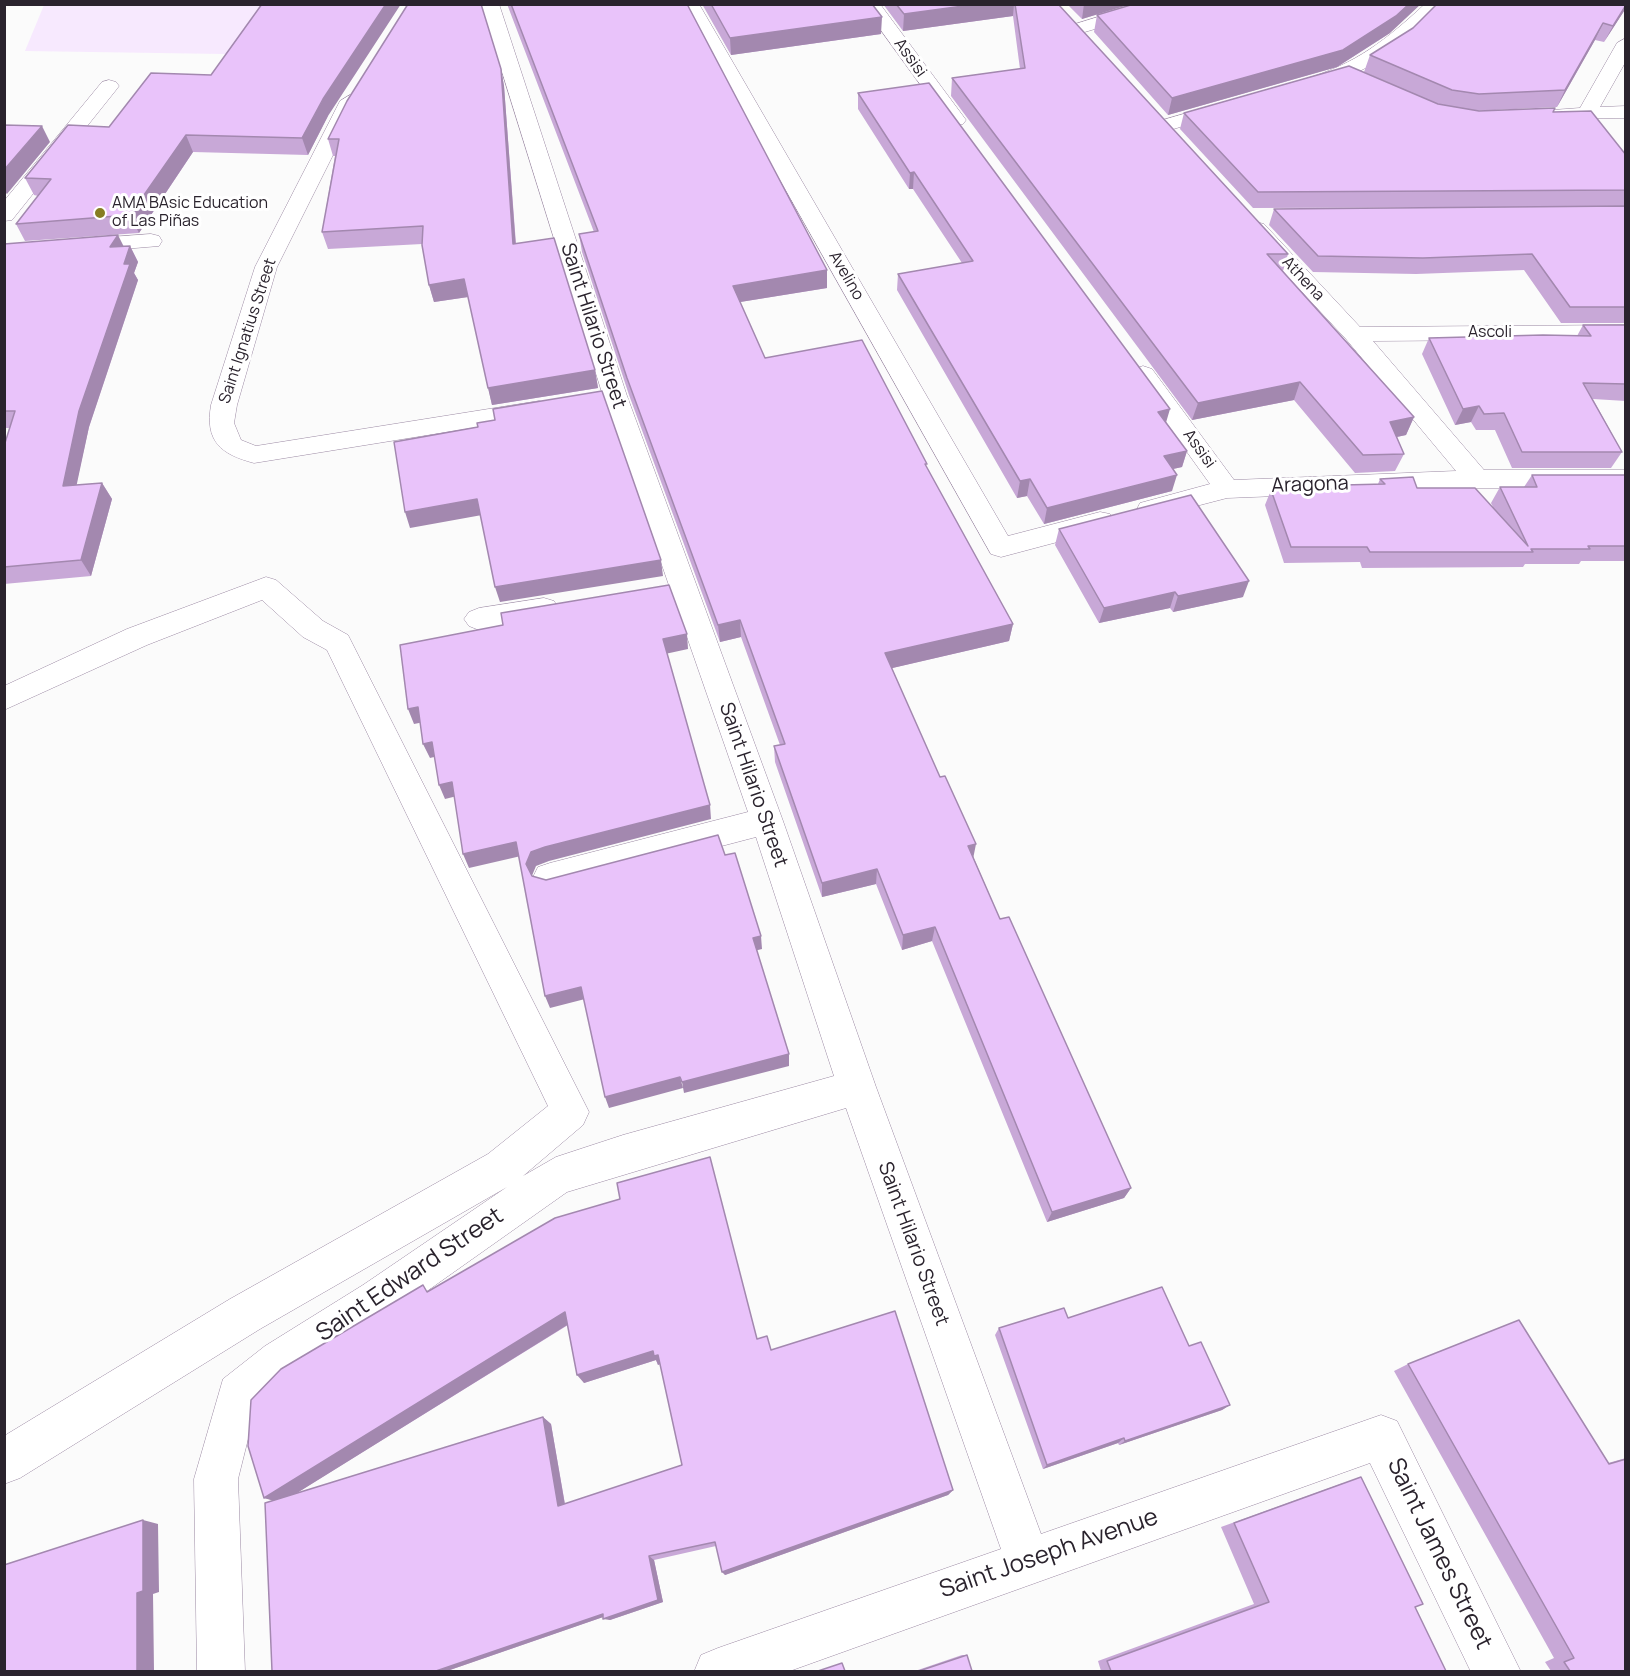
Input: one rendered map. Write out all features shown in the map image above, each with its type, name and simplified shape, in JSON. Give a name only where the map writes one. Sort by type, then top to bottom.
[{"type":"street","name":"Saint Hilario Street","points":[[489,4],[603,398],[671,588],[767,821],[857,1087],[1028,1562]]},
{"type":"street","name":"Avelino","points":[[690,4],[1001,547]]},
{"type":"street","name":"Assisi","points":[[871,4],[969,137]]},
{"type":"street","points":[[1078,29],[1160,4]]},
{"type":"street","points":[[1296,87],[1345,73],[1398,39],[1436,4]]},
{"type":"street","points":[[1061,13],[1093,46]]},
{"type":"street","points":[[1587,113],[1626,43]]},
{"type":"street","points":[[1345,73],[1365,83]]},
{"type":"street","name":"Saint Ignatius Street","points":[[364,79],[340,117],[266,267],[224,405],[221,423],[230,445],[254,455],[557,406]]},
{"type":"street","points":[[4,215],[109,86]]},
{"type":"street","points":[[1162,126],[1241,103]]},
{"type":"street","points":[[1147,108],[1178,142]]},
{"type":"street","points":[[1530,116],[1626,112]]},
{"type":"street","name":"Athena","points":[[1269,217],[1245,217],[1354,334],[1477,479]]},
{"type":"street","points":[[4,252],[151,241]]},
{"type":"street","name":"Ascoli","points":[[1354,334],[1626,332]]},
{"type":"street","name":"Assisi","points":[[1130,356],[1227,489]]},
{"type":"street","name":"Aragona","points":[[1001,547],[1227,489],[1477,479],[1626,479]]},
{"type":"street","points":[[4,699],[138,637],[266,587],[313,629],[338,643],[570,1112],[502,1168],[245,1314],[4,1462]]},
{"type":"street","points":[[479,619],[570,604]]},
{"type":"street","points":[[550,877],[767,821]]},
{"type":"street","name":"Saint Edward Street","points":[[221,1671],[216,1479],[238,1394],[280,1361],[378,1300],[556,1176],[623,1154],[857,1087]]},
{"type":"street","name":"Saint Joseph Avenue","points":[[718,1671],[1381,1437]]},
{"type":"street","name":"Saint James Street","points":[[1381,1437],[1497,1671]]},
{"type":"shaded area","points":[[44,5],[329,5],[290,55],[25,51]]},
{"type":"building","points":[[262,4],[386,4],[323,99],[302,138],[186,135],[130,215],[16,224],[51,179],[25,178],[68,125],[109,127],[151,73],[211,75]]},
{"type":"building","points":[[408,4],[481,4],[501,69],[513,244],[554,238],[595,370],[488,388],[464,279],[429,285],[422,245],[423,226],[322,232],[339,139],[328,139],[347,101]]},
{"type":"building","points":[[511,4],[687,4],[827,270],[733,286],[765,358],[862,340],[927,464],[925,464],[1013,624],[885,653],[940,777],[945,776],[976,844],[968,846],[1000,919],[1009,917],[1131,1188],[1052,1212],[935,927],[903,935],[877,869],[822,883],[774,746],[785,744],[740,620],[718,625],[627,378],[579,234],[598,231]]},
{"type":"building","points":[[711,4],[872,4],[882,17],[730,38]]},
{"type":"building","points":[[896,4],[978,4],[904,14]]},
{"type":"building","points":[[1015,4],[1058,4],[1288,254],[1267,254],[1414,417],[1390,422],[1404,454],[1363,455],[1300,382],[1198,403],[952,78],[1025,68]]},
{"type":"building","points":[[1134,4],[1409,4],[1396,16],[1343,50],[1172,98],[1097,15]]},
{"type":"building","points":[[1437,4],[1626,5],[1613,26],[1603,23],[1565,90],[1479,94],[1452,90],[1370,55],[1413,28]]},
{"type":"building","points":[[1349,66],[1438,104],[1479,111],[1555,108],[1553,112],[1591,111],[1626,155],[1626,190],[1258,192],[1184,113]]},
{"type":"building","points":[[929,83],[1170,409],[1158,412],[1187,451],[1164,456],[1177,475],[1047,508],[1030,479],[1020,481],[898,274],[973,261],[914,172],[910,173],[858,93]]},
{"type":"building","points":[[4,125],[42,126],[4,170]]},
{"type":"building","points":[[1626,206],[1626,307],[1570,307],[1532,254],[1423,258],[1318,256],[1274,209]]},
{"type":"building","points":[[118,235],[110,247],[130,246],[124,264],[130,264],[79,411],[63,486],[102,483],[81,560],[4,567],[4,446],[15,411],[4,411],[4,244]]},
{"type":"building","points":[[1583,325],[1626,325],[1626,384],[1583,383],[1622,452],[1522,452],[1504,413],[1484,414],[1479,406],[1463,409],[1429,338],[1591,336]]},
{"type":"building","points":[[602,391],[661,560],[495,587],[477,499],[405,512],[394,442],[478,427],[477,423],[495,420],[493,409]]},
{"type":"building","points":[[1532,475],[1626,475],[1626,546],[1588,546],[1590,549],[1531,549],[1533,552],[1370,552],[1367,547],[1291,547],[1271,490],[1344,489],[1343,485],[1385,484],[1380,479],[1413,477],[1417,488],[1475,488],[1528,546],[1500,487],[1537,487]]},
{"type":"building","points":[[1191,495],[1249,581],[1178,596],[1175,592],[1104,608],[1059,529]]},
{"type":"building","points":[[669,585],[687,634],[663,639],[710,805],[545,847],[531,852],[526,864],[532,876],[546,880],[718,835],[725,855],[735,853],[761,936],[753,938],[789,1054],[682,1082],[680,1077],[605,1097],[581,987],[545,996],[516,842],[463,854],[452,782],[439,785],[432,742],[423,744],[418,707],[408,709],[400,645],[503,625],[501,613]]},
{"type":"building","points":[[710,1157],[757,1339],[767,1336],[771,1350],[895,1311],[953,1490],[722,1572],[715,1542],[649,1556],[658,1600],[603,1619],[603,1614],[436,1671],[272,1671],[265,1503],[543,1417],[558,1506],[682,1465],[658,1355],[654,1356],[653,1351],[577,1375],[565,1312],[264,1498],[248,1446],[251,1400],[281,1369],[423,1285],[427,1292],[555,1218],[620,1199],[617,1183]]},
{"type":"building","points":[[1162,1287],[1189,1346],[1201,1342],[1230,1405],[1047,1465],[999,1328],[1064,1308],[1068,1318]]},
{"type":"building","points":[[1519,1320],[1609,1464],[1626,1459],[1626,1671],[1570,1671],[1564,1662],[1574,1658],[1408,1364]]},
{"type":"building","points":[[1361,1477],[1423,1604],[1415,1607],[1446,1671],[1111,1671],[1107,1661],[1269,1602],[1234,1523]]},
{"type":"building","points":[[143,1520],[143,1591],[137,1593],[137,1671],[4,1671],[4,1565]]},
{"type":"building","points":[[967,1655],[972,1671],[919,1671]]},
{"type":"building","points":[[842,1663],[845,1671],[818,1671]]},
{"type":"place","name":"AMA BAsic Education of Las Piñas","points":[[100,213]]}]
